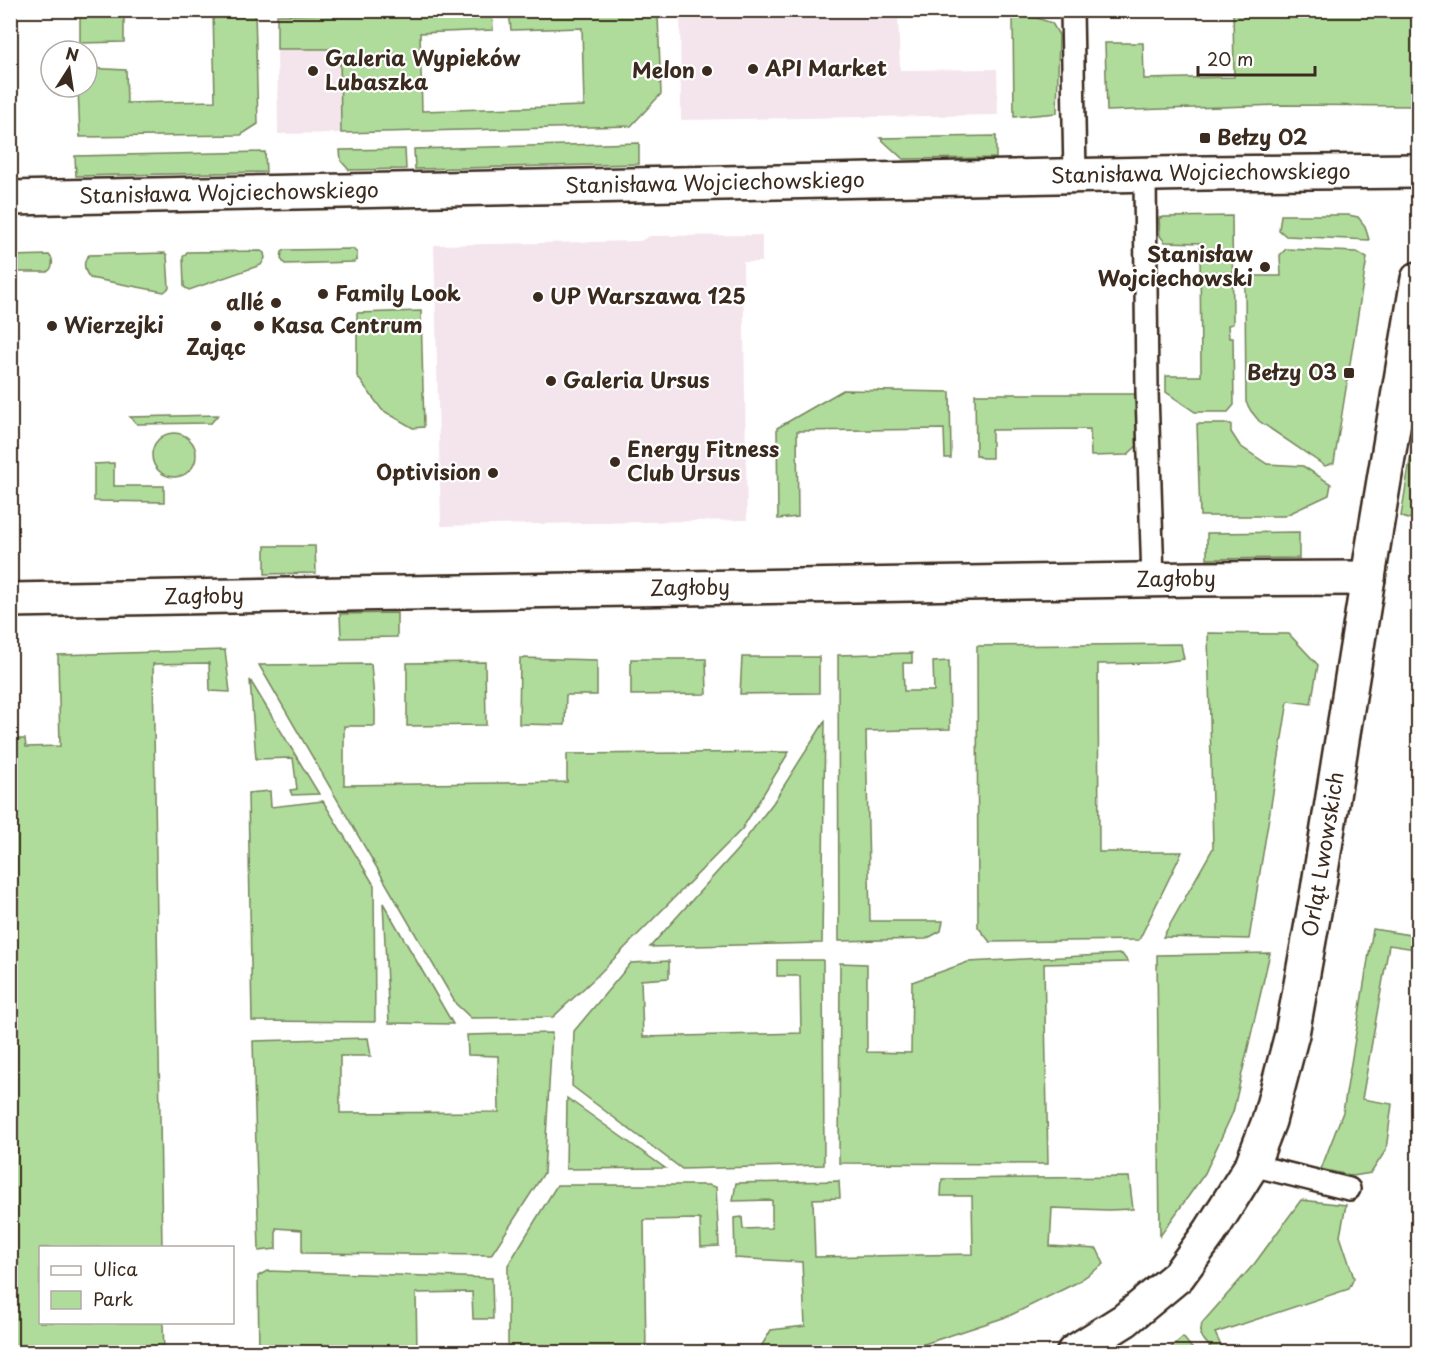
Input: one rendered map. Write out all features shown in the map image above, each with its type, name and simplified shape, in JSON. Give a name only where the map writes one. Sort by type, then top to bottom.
[{"type":"street","name":"Stanisława Wojciechowskiego","points":[[10,198],[1419,171]]},
{"type":"street","name":"Orląt Lwowskich","points":[[1074,1353],[1125,1320],[1178,1276],[1210,1232],[1252,1165],[1269,1121],[1292,1034],[1318,890],[1419,279]]},
{"type":"street","name":"Zagłoby","points":[[10,600],[1303,577],[1368,578]]},
{"type":"lane","points":[[1072,10],[1075,176]]},
{"type":"lane","points":[[1145,175],[1147,392],[1153,580]]},
{"type":"lane","points":[[1252,1165],[1348,1189]]},
{"type":"shaded area","points":[[680,11],[898,11],[900,70],[997,69],[998,115],[681,120]]},
{"type":"shaded area","points":[[277,49],[340,49],[341,133],[278,134]]},
{"type":"shaded area","points":[[762,235],[762,262],[743,262],[747,520],[441,526],[434,245],[640,241],[650,236]]},
{"type":"green space","points":[[649,10],[658,15],[661,94],[631,126],[341,133],[340,49],[277,49],[277,15],[492,11],[493,30],[420,33],[422,111],[584,106],[582,28],[511,30],[509,11]]},
{"type":"green space","points":[[80,11],[124,11],[124,42],[99,43],[99,39],[80,39]]},
{"type":"green space","points":[[213,11],[255,11],[258,124],[241,135],[80,137],[78,99],[99,99],[99,69],[126,70],[127,103],[215,101]]},
{"type":"green space","points":[[1233,11],[1418,11],[1418,106],[1282,105],[1107,111],[1105,43],[1143,43],[1144,79],[1234,77]]},
{"type":"green space","points":[[1013,16],[1037,18],[1052,23],[1059,35],[1057,113],[1014,117]]},
{"type":"green space","points":[[996,136],[996,158],[903,159],[880,138]]},
{"type":"green space","points":[[639,143],[639,164],[415,169],[414,149]]},
{"type":"green space","points":[[405,149],[406,169],[349,170],[341,161],[340,150]]},
{"type":"green space","points":[[265,152],[266,172],[76,176],[75,156]]},
{"type":"green space","points":[[1281,215],[1358,217],[1365,226],[1369,240],[1286,236],[1279,230]]},
{"type":"green space","points":[[1232,216],[1233,324],[1228,325],[1229,338],[1233,338],[1234,405],[1228,412],[1195,412],[1166,392],[1166,376],[1201,376],[1200,243],[1165,242],[1160,236],[1159,218]]},
{"type":"green space","points":[[353,249],[357,253],[357,260],[354,262],[285,264],[281,259],[282,252],[285,250]]},
{"type":"green space","points":[[1286,249],[1357,252],[1367,258],[1334,463],[1325,466],[1259,421],[1246,402],[1245,285],[1248,276],[1281,276],[1280,255]]},
{"type":"green space","points":[[261,251],[265,258],[261,265],[189,290],[184,287],[183,257],[187,252]]},
{"type":"green space","points":[[165,253],[169,288],[164,292],[90,278],[86,272],[85,260],[89,255]]},
{"type":"green space","points":[[49,255],[52,265],[47,272],[11,272],[11,256]]},
{"type":"green space","points":[[421,311],[424,427],[413,428],[382,410],[357,376],[357,313]]},
{"type":"green space","points":[[843,390],[950,392],[951,458],[945,458],[944,429],[797,431],[798,517],[778,519],[777,428]]},
{"type":"green space","points":[[975,394],[1136,394],[1138,445],[1127,455],[1091,456],[1090,429],[992,430],[992,458],[982,458],[976,455]]},
{"type":"green space","points":[[1418,411],[1418,498],[1415,517],[1407,519],[1401,516]]},
{"type":"green space","points":[[218,415],[211,423],[137,424],[130,417]]},
{"type":"green space","points":[[1197,424],[1231,424],[1231,432],[1240,446],[1267,464],[1303,466],[1331,484],[1329,495],[1284,516],[1200,516]]},
{"type":"green space","points":[[174,433],[190,439],[196,455],[190,471],[174,477],[158,471],[152,455],[158,439]]},
{"type":"green space","points":[[114,463],[114,486],[164,486],[164,502],[94,501],[94,464]]},
{"type":"green space","points":[[1299,532],[1299,558],[1207,559],[1207,533]]},
{"type":"green space","points":[[265,546],[315,546],[316,573],[265,574]]},
{"type":"green space","points":[[397,613],[397,637],[341,638],[340,614]]},
{"type":"green space","points":[[1208,633],[1289,634],[1318,665],[1311,704],[1288,701],[1249,939],[1163,937],[1213,848]]},
{"type":"green space","points":[[1181,644],[1184,659],[1155,663],[1098,664],[1099,852],[1182,852],[1139,940],[990,942],[978,927],[977,646]]},
{"type":"green space","points":[[225,650],[230,692],[210,691],[209,663],[153,664],[162,1246],[39,1246],[39,1324],[163,1324],[164,1352],[11,1352],[11,739],[25,739],[26,747],[60,746],[58,655]]},
{"type":"green space","points":[[912,653],[912,663],[903,663],[904,691],[934,691],[933,662],[949,661],[950,729],[866,731],[870,921],[943,921],[941,931],[926,939],[839,941],[838,655]]},
{"type":"green space","points":[[742,657],[819,657],[819,693],[740,694]]},
{"type":"green space","points":[[520,658],[597,660],[597,695],[566,695],[565,725],[519,724]]},
{"type":"green space","points":[[631,659],[706,659],[707,694],[631,695]]},
{"type":"green space","points":[[485,662],[486,725],[407,726],[407,663]]},
{"type":"green space","points":[[371,664],[375,726],[344,726],[344,785],[567,782],[567,754],[789,752],[742,829],[597,976],[553,1017],[471,1018],[456,1004],[259,665]]},
{"type":"green space","points":[[250,680],[319,794],[292,795],[290,790],[297,789],[293,758],[256,759]]},
{"type":"green space","points":[[825,721],[822,943],[650,947],[737,850],[773,803]]},
{"type":"green space","points":[[270,791],[271,807],[323,801],[374,885],[375,1022],[252,1021],[248,793]]},
{"type":"green space","points":[[383,903],[453,1024],[389,1023]]},
{"type":"green space","points":[[1373,929],[1416,936],[1418,945],[1415,949],[1389,945],[1362,1099],[1392,1104],[1386,1150],[1371,1173],[1353,1176],[1321,1169],[1343,1112]]},
{"type":"green space","points":[[1270,953],[1233,1112],[1205,1173],[1160,1236],[1157,955]]},
{"type":"green space","points":[[1122,954],[1128,962],[1044,964],[1048,1164],[839,1163],[840,963],[867,964],[867,1052],[911,1053],[912,982],[968,962]]},
{"type":"green space","points":[[777,960],[823,960],[824,1165],[682,1169],[572,1086],[574,1031],[631,963],[669,961],[669,978],[641,980],[643,1037],[801,1033],[800,976],[777,976]]},
{"type":"green space","points":[[552,1033],[544,1173],[491,1255],[302,1253],[302,1230],[276,1228],[276,1249],[259,1251],[253,1041],[368,1038],[371,1056],[340,1056],[340,1113],[499,1112],[498,1056],[468,1055],[467,1035]]},
{"type":"green space","points":[[567,1098],[665,1168],[566,1169]]},
{"type":"green space","points":[[1129,1177],[1133,1209],[1052,1208],[1050,1246],[1097,1249],[1104,1264],[1076,1283],[1009,1316],[900,1352],[762,1352],[762,1345],[771,1330],[805,1326],[802,1262],[735,1258],[734,1218],[742,1217],[743,1229],[772,1228],[772,1200],[733,1201],[736,1183],[839,1181],[840,1198],[813,1199],[815,1257],[973,1254],[972,1196],[941,1196],[942,1179]]},
{"type":"green space","points":[[557,1185],[708,1185],[716,1187],[719,1246],[701,1247],[700,1219],[644,1220],[646,1352],[508,1352],[508,1265]]},
{"type":"green space","points":[[1301,1200],[1346,1205],[1340,1236],[1354,1278],[1349,1289],[1215,1333],[1224,1352],[1214,1352],[1200,1335],[1202,1323],[1255,1263]]},
{"type":"green space","points":[[267,1271],[492,1278],[493,1319],[473,1319],[472,1292],[416,1293],[417,1352],[259,1352],[258,1276]]},
{"type":"green space","points":[[1183,1337],[1195,1352],[1165,1352],[1167,1351]]},
{"type":"place","name":"API Market","points":[[753,69]]},
{"type":"place","name":"Galeria Wypieków Lubaszka","points":[[313,71]]},
{"type":"place","name":"Melon","points":[[707,71]]},
{"type":"place","name":"Bełzy 02","points":[[1205,138]]},
{"type":"place","name":"Stanisław Wojciechowski","points":[[1265,267]]},
{"type":"place","name":"Family Look","points":[[323,294]]},
{"type":"place","name":"UP Warszawa 125","points":[[538,297]]},
{"type":"place","name":"allé","points":[[276,303]]},
{"type":"place","name":"Wierzejki","points":[[52,326]]},
{"type":"place","name":"Zając","points":[[216,326]]},
{"type":"place","name":"Kasa Centrum","points":[[259,326]]},
{"type":"place","name":"Bełzy 03","points":[[1349,373]]},
{"type":"place","name":"Galeria Ursus","points":[[551,381]]},
{"type":"place","name":"Energy Fitness Club Ursus","points":[[615,462]]},
{"type":"place","name":"Optivision","points":[[493,473]]}]
